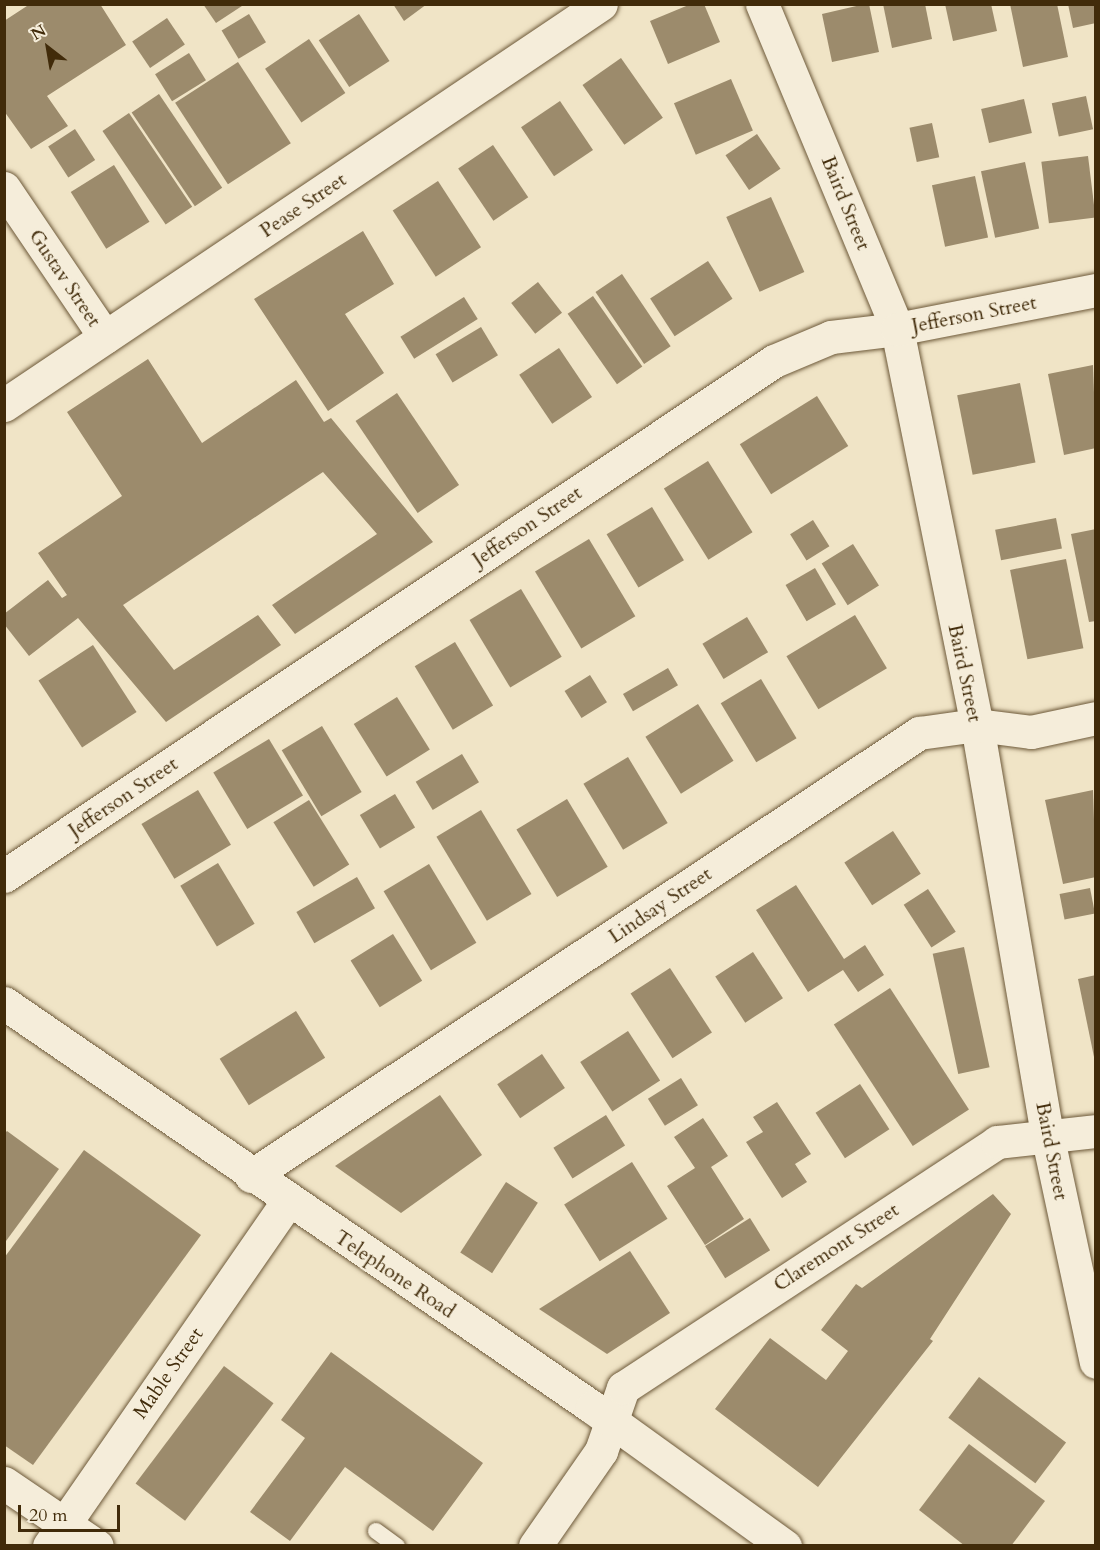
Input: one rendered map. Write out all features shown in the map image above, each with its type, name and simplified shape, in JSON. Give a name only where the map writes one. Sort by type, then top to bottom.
[{"type":"street","name":"Pease Street","points":[[4,405],[601,4]]},
{"type":"street","name":"Baird Street","points":[[762,4],[897,329],[977,725],[1047,1134],[1095,1362]]},
{"type":"street","name":"Gustav Street","points":[[4,188],[105,337]]},
{"type":"street","name":"Jefferson Street","points":[[4,876],[774,361],[831,337],[897,329],[1095,290]]},
{"type":"street","name":"Lindsay Street","points":[[251,1176],[919,733],[977,725],[1031,732],[1095,718]]},
{"type":"street","name":"Telephone Road","points":[[4,1003],[251,1176],[611,1422],[785,1545]]},
{"type":"street","name":"Claremont Street","points":[[535,1545],[601,1451],[623,1388],[997,1142],[1047,1134],[1095,1131]]},
{"type":"street","name":"Mable Street","points":[[56,1534],[288,1201]]},
{"type":"street","points":[[4,1483],[56,1534],[97,1545]]},
{"type":"lane","points":[[376,1532],[397,1545]]},
{"type":"building","points":[[30,4],[100,4],[126,45],[47,96],[68,126],[31,149],[4,111],[4,21]]},
{"type":"building","points":[[203,4],[245,4],[216,23]]},
{"type":"building","points":[[393,4],[427,4],[404,21]]},
{"type":"building","points":[[691,4],[704,4],[720,42],[668,64],[650,21]]},
{"type":"building","points":[[869,4],[879,52],[832,62],[822,14]]},
{"type":"building","points":[[883,4],[925,4],[932,39],[892,48]]},
{"type":"building","points":[[945,4],[991,4],[997,31],[953,41]]},
{"type":"building","points":[[1010,4],[1057,4],[1068,57],[1023,67]]},
{"type":"building","points":[[1068,4],[1096,4],[1096,23],[1073,28]]},
{"type":"building","points":[[249,14],[266,42],[239,59],[222,30]]},
{"type":"building","points":[[359,14],[389,61],[349,87],[319,40]]},
{"type":"building","points":[[167,18],[185,45],[150,68],[132,41]]},
{"type":"building","points":[[309,39],[345,93],[301,123],[265,69]]},
{"type":"building","points":[[189,53],[206,80],[172,101],[155,74]]},
{"type":"building","points":[[621,58],[663,118],[624,145],[582,85]]},
{"type":"building","points":[[238,62],[291,143],[228,184],[175,103]]},
{"type":"building","points":[[731,79],[753,131],[696,155],[674,103]]},
{"type":"building","points":[[159,94],[222,188],[195,206],[132,112]]},
{"type":"building","points":[[1086,96],[1093,129],[1059,137],[1052,103]]},
{"type":"building","points":[[1024,99],[1032,133],[989,143],[981,109]]},
{"type":"building","points":[[560,101],[593,150],[554,176],[521,127]]},
{"type":"building","points":[[129,113],[192,207],[166,225],[102,131]]},
{"type":"building","points":[[932,123],[939,157],[917,162],[910,128]]},
{"type":"building","points":[[75,129],[95,160],[68,177],[48,146]]},
{"type":"building","points":[[757,134],[780,169],[749,190],[725,155]]},
{"type":"building","points":[[493,145],[528,197],[493,221],[458,168]]},
{"type":"building","points":[[1088,156],[1096,218],[1049,223],[1041,162]]},
{"type":"building","points":[[1025,162],[1039,229],[995,238],[981,171]]},
{"type":"building","points":[[114,165],[150,222],[106,249],[71,192]]},
{"type":"building","points":[[975,176],[988,238],[945,247],[932,185]]},
{"type":"building","points":[[438,181],[481,247],[436,277],[393,210]]},
{"type":"building","points":[[771,197],[804,272],[760,292],[726,217]]},
{"type":"building","points":[[363,231],[394,284],[345,314],[384,373],[328,411],[254,299]]},
{"type":"building","points":[[708,261],[733,299],[675,336],[650,299]]},
{"type":"building","points":[[622,274],[671,346],[644,364],[595,292]]},
{"type":"building","points":[[538,282],[562,313],[535,334],[511,303]]},
{"type":"building","points":[[593,296],[642,366],[617,384],[568,314]]},
{"type":"building","points":[[464,297],[478,319],[414,359],[400,337]]},
{"type":"building","points":[[481,327],[498,355],[453,383],[436,354]]},
{"type":"building","points":[[559,348],[592,397],[552,424],[519,375]]},
{"type":"building","points":[[148,359],[202,443],[296,380],[324,422],[331,418],[433,542],[295,634],[272,605],[377,534],[323,472],[123,605],[174,670],[258,615],[281,645],[166,722],[78,618],[29,656],[4,624],[4,614],[48,580],[62,598],[67,595],[38,553],[122,496],[67,412]]},
{"type":"building","points":[[1093,365],[1096,448],[1064,455],[1048,374]]},
{"type":"building","points":[[1020,383],[1035,463],[973,475],[957,395]]},
{"type":"building","points":[[397,393],[459,485],[418,513],[356,421]]},
{"type":"building","points":[[817,396],[848,446],[771,494],[740,444]]},
{"type":"building","points":[[708,461],[753,532],[708,560],[664,489]]},
{"type":"building","points":[[652,507],[684,560],[639,587],[607,534]]},
{"type":"building","points":[[1056,518],[1062,548],[1001,560],[995,530]]},
{"type":"building","points":[[813,520],[829,546],[807,561],[790,534]]},
{"type":"building","points":[[1096,529],[1096,621],[1089,622],[1071,534]]},
{"type":"building","points":[[589,539],[635,616],[581,649],[535,571]]},
{"type":"building","points":[[853,544],[879,586],[848,605],[822,564]]},
{"type":"building","points":[[1066,559],[1083,648],[1027,659],[1010,570]]},
{"type":"building","points":[[815,568],[836,604],[807,621],[786,585]]},
{"type":"building","points":[[521,589],[562,657],[510,688],[470,620]]},
{"type":"building","points":[[855,615],[887,668],[818,709],[786,656]]},
{"type":"building","points":[[747,617],[768,652],[724,679],[702,644]]},
{"type":"building","points":[[455,642],[493,705],[453,730],[415,666]]},
{"type":"building","points":[[93,645],[137,712],[82,747],[38,680]]},
{"type":"building","points":[[668,668],[678,685],[633,711],[623,694]]},
{"type":"building","points":[[590,675],[607,702],[582,718],[565,691]]},
{"type":"building","points":[[761,679],[797,738],[756,762],[721,703]]},
{"type":"building","points":[[397,697],[430,750],[387,777],[354,724]]},
{"type":"building","points":[[698,704],[734,761],[681,794],[645,737]]},
{"type":"building","points":[[322,726],[362,792],[321,816],[282,750]]},
{"type":"building","points":[[269,739],[303,796],[247,829],[213,772]]},
{"type":"building","points":[[462,754],[479,782],[433,810],[416,782]]},
{"type":"building","points":[[628,757],[668,823],[623,850],[583,784]]},
{"type":"building","points":[[198,790],[231,845],[174,879],[141,824]]},
{"type":"building","points":[[1093,790],[1096,877],[1063,884],[1045,800]]},
{"type":"building","points":[[395,794],[415,827],[380,849],[360,815]]},
{"type":"building","points":[[567,799],[608,867],[557,897],[516,829]]},
{"type":"building","points":[[309,800],[349,864],[314,887],[273,822]]},
{"type":"building","points":[[481,810],[531,894],[487,921],[436,837]]},
{"type":"building","points":[[893,831],[921,874],[872,905],[844,863]]},
{"type":"building","points":[[218,863],[255,924],[217,947],[180,886]]},
{"type":"building","points":[[429,864],[476,943],[431,970],[384,891]]},
{"type":"building","points":[[357,877],[375,908],[314,943],[296,912]]},
{"type":"building","points":[[796,885],[844,959],[865,945],[884,975],[858,992],[843,970],[808,992],[756,910]]},
{"type":"building","points":[[1090,888],[1095,914],[1065,919],[1060,894]]},
{"type":"building","points":[[928,889],[956,932],[931,948],[904,905]]},
{"type":"building","points":[[393,934],[422,981],[380,1007],[351,960]]},
{"type":"building","points":[[964,947],[990,1067],[958,1074],[933,954]]},
{"type":"building","points":[[753,952],[783,998],[745,1023],[715,977]]},
{"type":"building","points":[[670,968],[712,1033],[673,1058],[631,994]]},
{"type":"building","points":[[1096,975],[1096,1057],[1094,1057],[1078,979]]},
{"type":"building","points":[[890,988],[969,1110],[913,1146],[834,1024]]},
{"type":"building","points":[[296,1011],[325,1058],[249,1105],[220,1059]]},
{"type":"building","points":[[628,1031],[660,1080],[612,1112],[580,1062]]},
{"type":"building","points":[[542,1054],[565,1088],[520,1118],[497,1084]]},
{"type":"building","points":[[681,1078],[698,1105],[665,1126],[648,1099]]},
{"type":"building","points":[[860,1084],[889,1129],[845,1158],[816,1113]]},
{"type":"building","points":[[440,1095],[482,1155],[401,1213],[335,1166]]},
{"type":"building","points":[[777,1102],[811,1154],[795,1164],[807,1182],[782,1198],[746,1142],[763,1132],[753,1117]]},
{"type":"building","points":[[606,1115],[625,1146],[572,1178],[553,1148]]},
{"type":"building","points":[[703,1118],[728,1156],[711,1167],[744,1219],[705,1245],[667,1186],[695,1168],[674,1137]]},
{"type":"building","points":[[7,1131],[59,1169],[6,1241],[4,1134]]},
{"type":"building","points":[[84,1150],[201,1235],[33,1465],[4,1445],[4,1258]]},
{"type":"building","points":[[632,1162],[668,1219],[600,1261],[564,1204]]},
{"type":"building","points":[[506,1182],[538,1203],[492,1273],[460,1252]]},
{"type":"building","points":[[993,1194],[1011,1214],[930,1339],[933,1341],[818,1487],[715,1409],[770,1338],[826,1380],[848,1351],[821,1330],[856,1284],[862,1288]]},
{"type":"building","points":[[750,1218],[770,1250],[725,1278],[705,1246]]},
{"type":"building","points":[[630,1251],[670,1313],[607,1354],[539,1309]]},
{"type":"building","points":[[331,1352],[483,1463],[433,1531],[345,1467],[290,1541],[250,1512],[305,1438],[281,1420]]},
{"type":"building","points":[[224,1366],[274,1403],[185,1521],[136,1483]]},
{"type":"building","points":[[979,1377],[1066,1443],[1035,1483],[948,1418]]},
{"type":"building","points":[[969,1444],[1045,1501],[1011,1546],[965,1546],[919,1510]]}]
